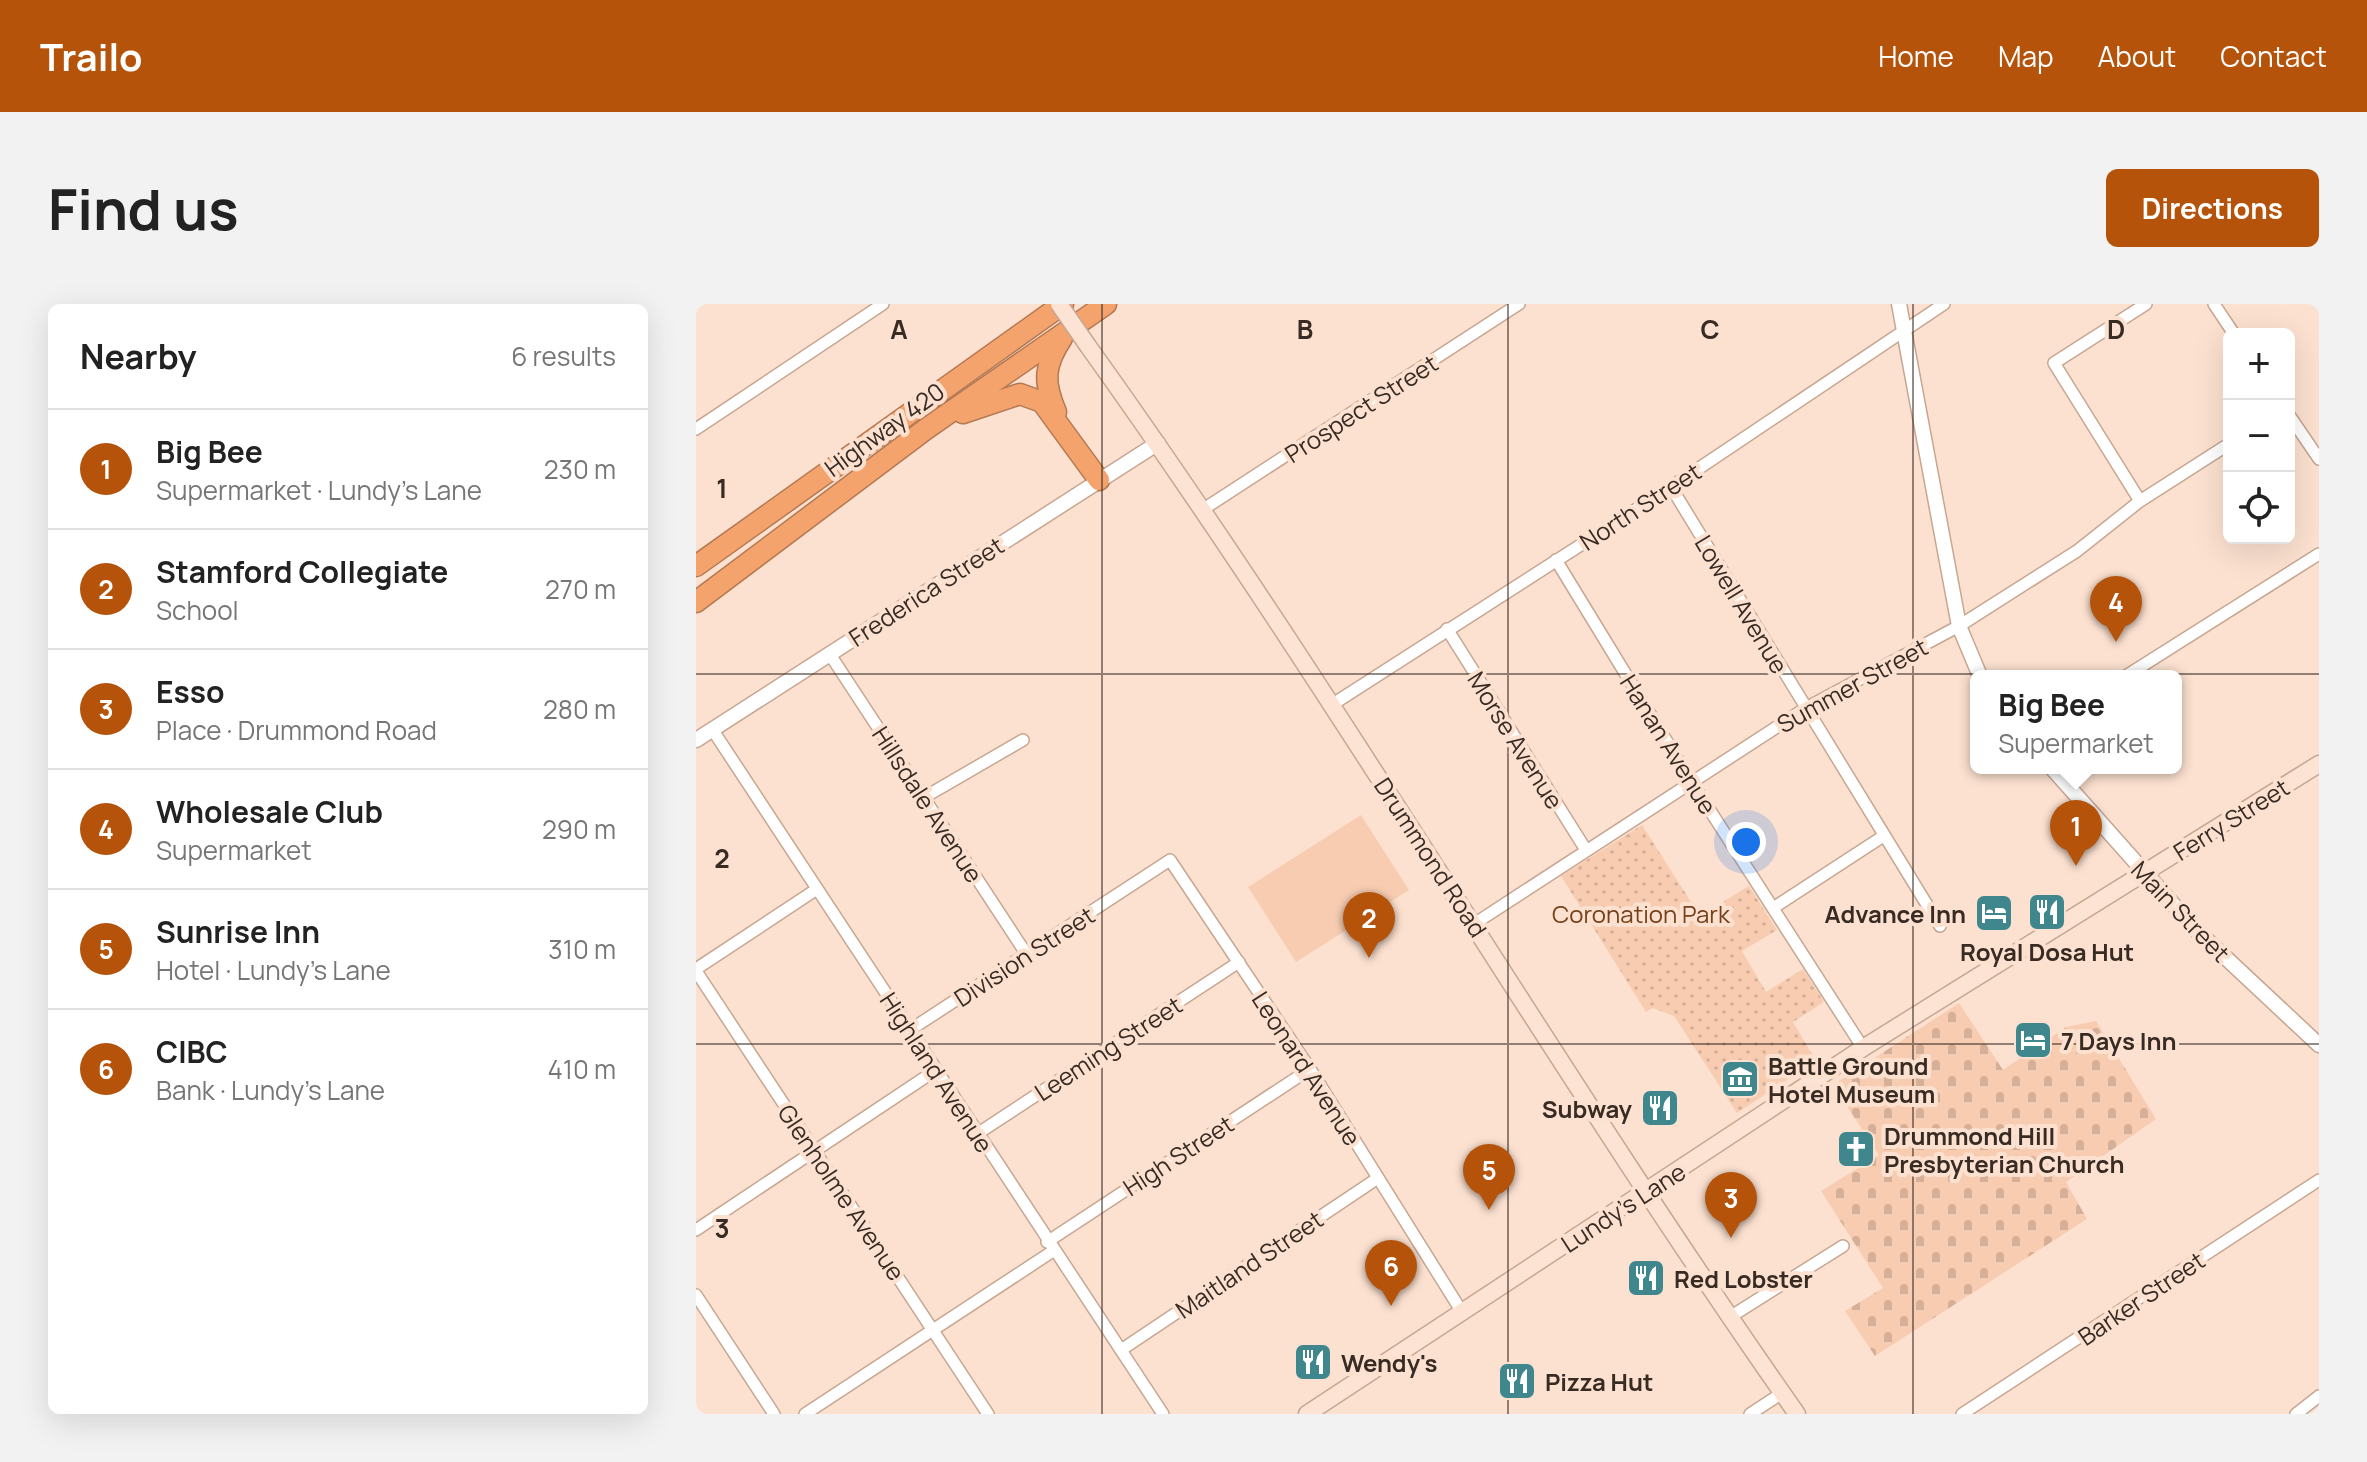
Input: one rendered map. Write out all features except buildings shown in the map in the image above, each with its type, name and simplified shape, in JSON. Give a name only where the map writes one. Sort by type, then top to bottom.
[{"type":"highway","name":"Highway 420","points":[[696,566],[1061,304]]},
{"type":"highway","name":"Highway 420","points":[[696,600],[926,429],[1106,304]]},
{"type":"highway","points":[[1062,426],[1044,376],[1051,355],[1069,329]]},
{"type":"highway","points":[[926,429],[995,400],[1020,394],[1042,402],[1099,480]]},
{"type":"main road","name":"Drummond Road","points":[[1061,304],[1333,704],[1647,1191],[1797,1414]]},
{"type":"main road","name":"Ferry Street","points":[[2143,874],[2318,766]]},
{"type":"main road","name":"Lundy's Lane","points":[[1307,1414],[1863,1048],[2143,874]]},
{"type":"street","points":[[696,429],[883,304]]},
{"type":"street","name":"Prospect Street","points":[[1202,510],[1519,304]]},
{"type":"street","points":[[1899,304],[1959,626],[1977,670]]},
{"type":"street","name":"North Street","points":[[1333,704],[1671,487],[1944,304]]},
{"type":"street","points":[[2140,501],[2054,363],[2146,304]]},
{"type":"street","points":[[2214,304],[2230,328]]},
{"type":"street","points":[[2295,424],[2319,459]]},
{"type":"street","name":"Frederica Street","points":[[696,740],[1158,443]]},
{"type":"street","name":"Summer Street","points":[[1474,924],[1806,708],[1959,626],[2077,551],[2140,501],[2223,448]]},
{"type":"street","name":"Lowell Avenue","points":[[1671,487],[1882,837],[1940,926]]},
{"type":"street","points":[[2135,670],[2319,554]]},
{"type":"street","name":"Hanan Avenue","points":[[1556,560],[1691,781],[1863,1048]]},
{"type":"street","name":"Morse Avenue","points":[[1447,629],[1586,850]]},
{"type":"street","name":"Hillsdale Avenue","points":[[829,653],[1027,955]]},
{"type":"street","name":"Highland Avenue","points":[[712,729],[1163,1414]]},
{"type":"street","points":[[923,798],[1023,740]]},
{"type":"street","name":"Main Street","points":[[2057,774],[2143,874],[2230,963],[2319,1045]]},
{"type":"street","points":[[1773,908],[1882,837]]},
{"type":"street","name":"Leonard Avenue","points":[[1137,880],[1170,860],[1310,1069],[1462,1312]]},
{"type":"street","name":"Division Street","points":[[910,1030],[1137,880]]},
{"type":"street","points":[[696,970],[817,889]]},
{"type":"street","name":"Leeming Street","points":[[977,1134],[1239,962]]},
{"type":"street","name":"Glenholme Avenue","points":[[696,970],[988,1414]]},
{"type":"street","name":"High Street","points":[[805,1414],[934,1330],[1050,1246],[1310,1069]]},
{"type":"street","points":[[696,1230],[936,1070]]},
{"type":"street","name":"Maitland Street","points":[[1121,1350],[1378,1178]]},
{"type":"street","name":"Barker Street","points":[[1962,1414],[2319,1180]]},
{"type":"street","points":[[1730,1317],[1843,1246]]},
{"type":"street","points":[[696,1295],[774,1414]]},
{"type":"street","points":[[1750,1414],[1782,1393]]},
{"type":"street","points":[[2296,1414],[2319,1396]]},
{"type":"green space","points":[[1361,815],[1409,890],[1296,962],[1248,887]]},
{"type":"green space","name":"Coronation Park","points":[[1642,825],[1700,916],[1749,886],[1777,930],[1742,951],[1766,992],[1803,969],[1824,1002],[1793,1022],[1816,1061],[1737,1113],[1674,1016],[1653,1008],[1646,1012],[1561,876]]},
{"type":"green space","points":[[1959,1003],[2003,1070],[2066,1027],[2096,1021],[2156,1119],[2066,1182],[2087,1219],[1875,1356],[1845,1311],[1883,1288],[1821,1191],[1879,1155],[1833,1085]]},
{"type":"place","name":"Wholesale Club","points":[[2116,642]]},
{"type":"place","name":"Big Bee","points":[[2076,866]]},
{"type":"place","name":"Royal Dosa Hut","points":[[2047,912]]},
{"type":"place","name":"Advance Inn","points":[[1994,913]]},
{"type":"place","name":"Stamford Collegiate","points":[[1369,958]]},
{"type":"place","name":"7 Days Inn","points":[[2033,1040]]},
{"type":"place","name":"Battle Ground Hotel Museum","points":[[1740,1079]]},
{"type":"place","name":"Subway","points":[[1660,1108]]},
{"type":"place","name":"Drummond Hill Presbyterian Church","points":[[1856,1149]]},
{"type":"place","name":"Sunrise Inn","points":[[1489,1210]]},
{"type":"place","name":"Esso","points":[[1731,1238]]},
{"type":"place","name":"Red Lobster","points":[[1646,1278]]},
{"type":"place","name":"CIBC","points":[[1391,1306]]},
{"type":"place","name":"Wendy's","points":[[1313,1362]]},
{"type":"place","name":"Pizza Hut","points":[[1517,1381]]}]
